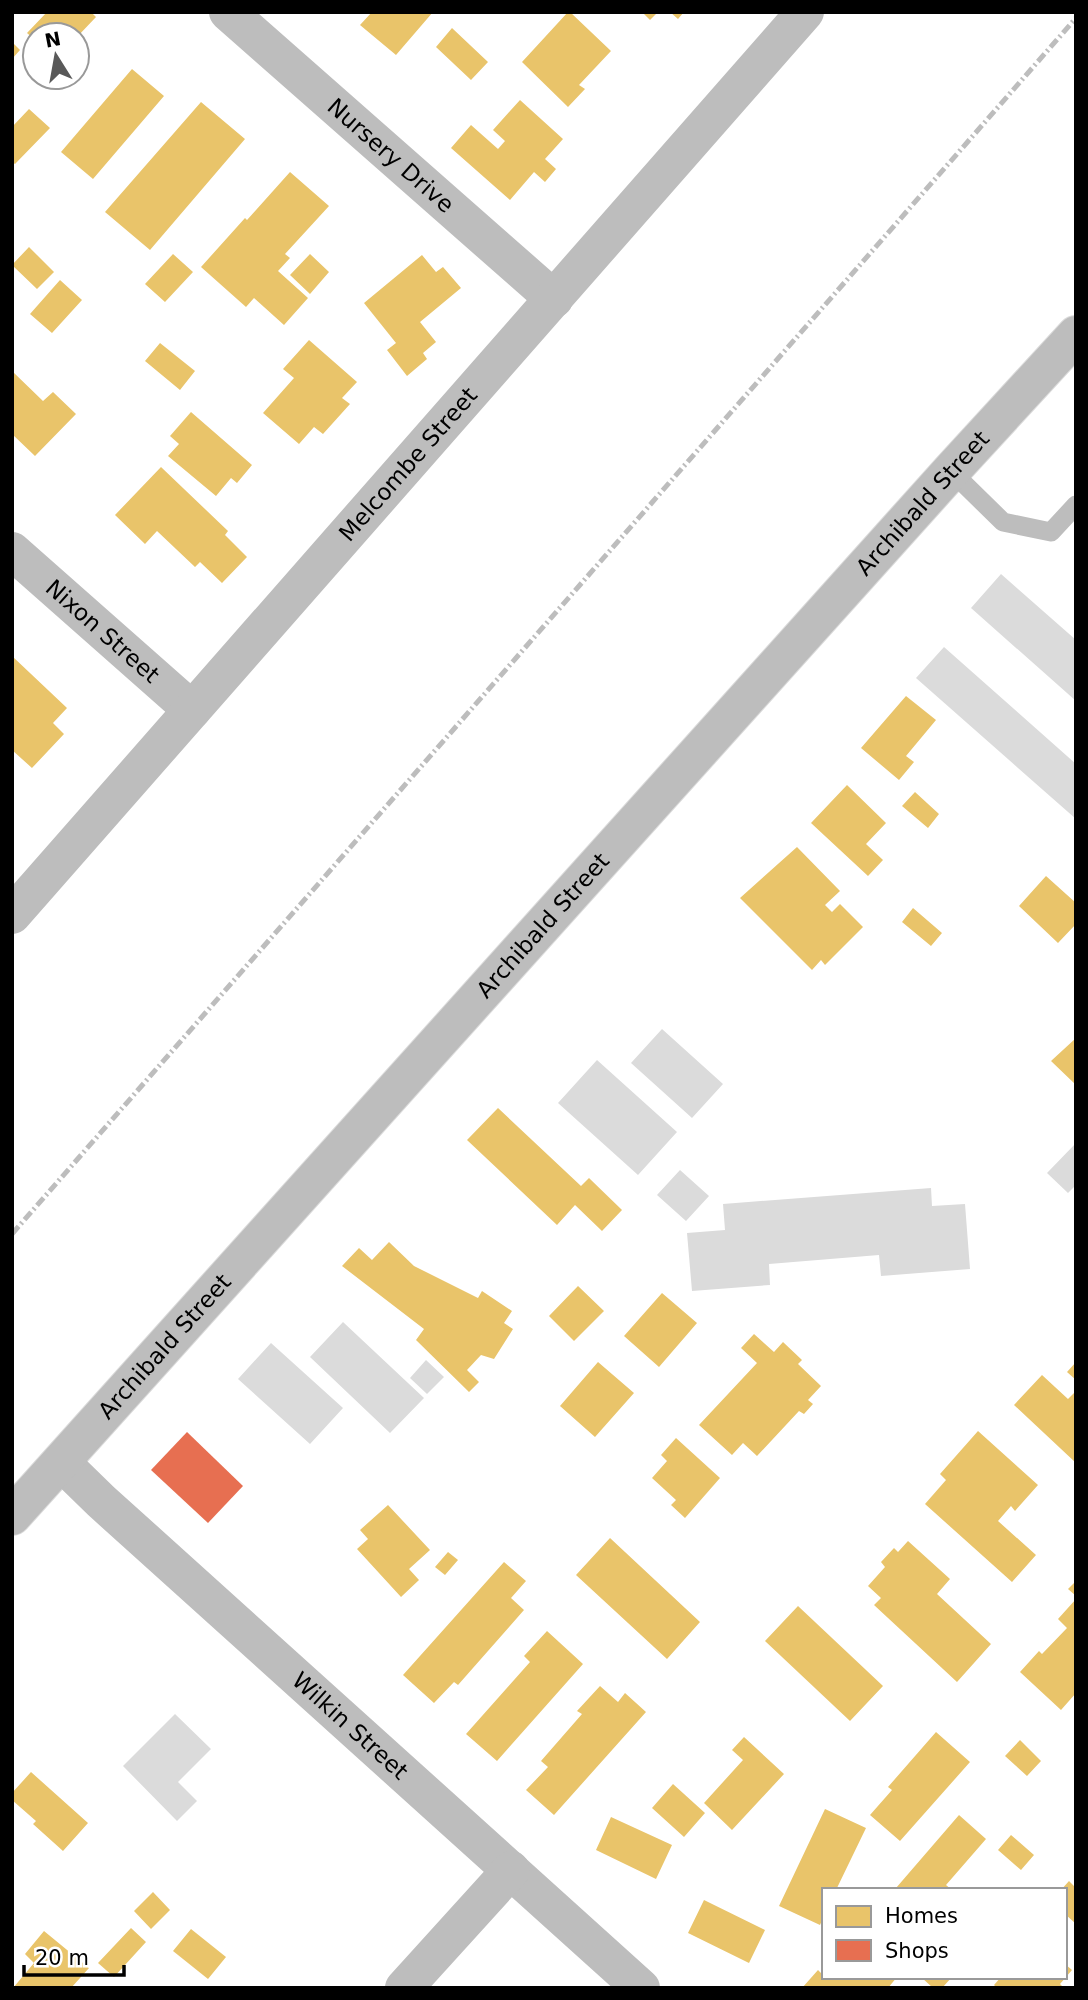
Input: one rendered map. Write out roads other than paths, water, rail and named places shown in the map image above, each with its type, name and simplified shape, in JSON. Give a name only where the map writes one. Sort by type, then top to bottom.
[{"type":"main road","name":"Nursery Drive","points":[[228,12],[554,299]]},
{"type":"main road","name":"Melcombe Street","points":[[12,915],[805,12]]},
{"type":"main road","name":"Archibald Street","points":[[12,1516],[1076,335]]},
{"type":"main road","name":"Nixon Street","points":[[12,551],[192,710]]},
{"type":"main road","name":"Wilkin Street","points":[[62,1463],[641,1988]]},
{"type":"main road","points":[[404,1988],[511,1870]]},
{"type":"lane","points":[[951,471],[1003,522],[1051,532],[1076,505]]},
{"type":"railway","points":[[12,1234],[1076,18]]}]
